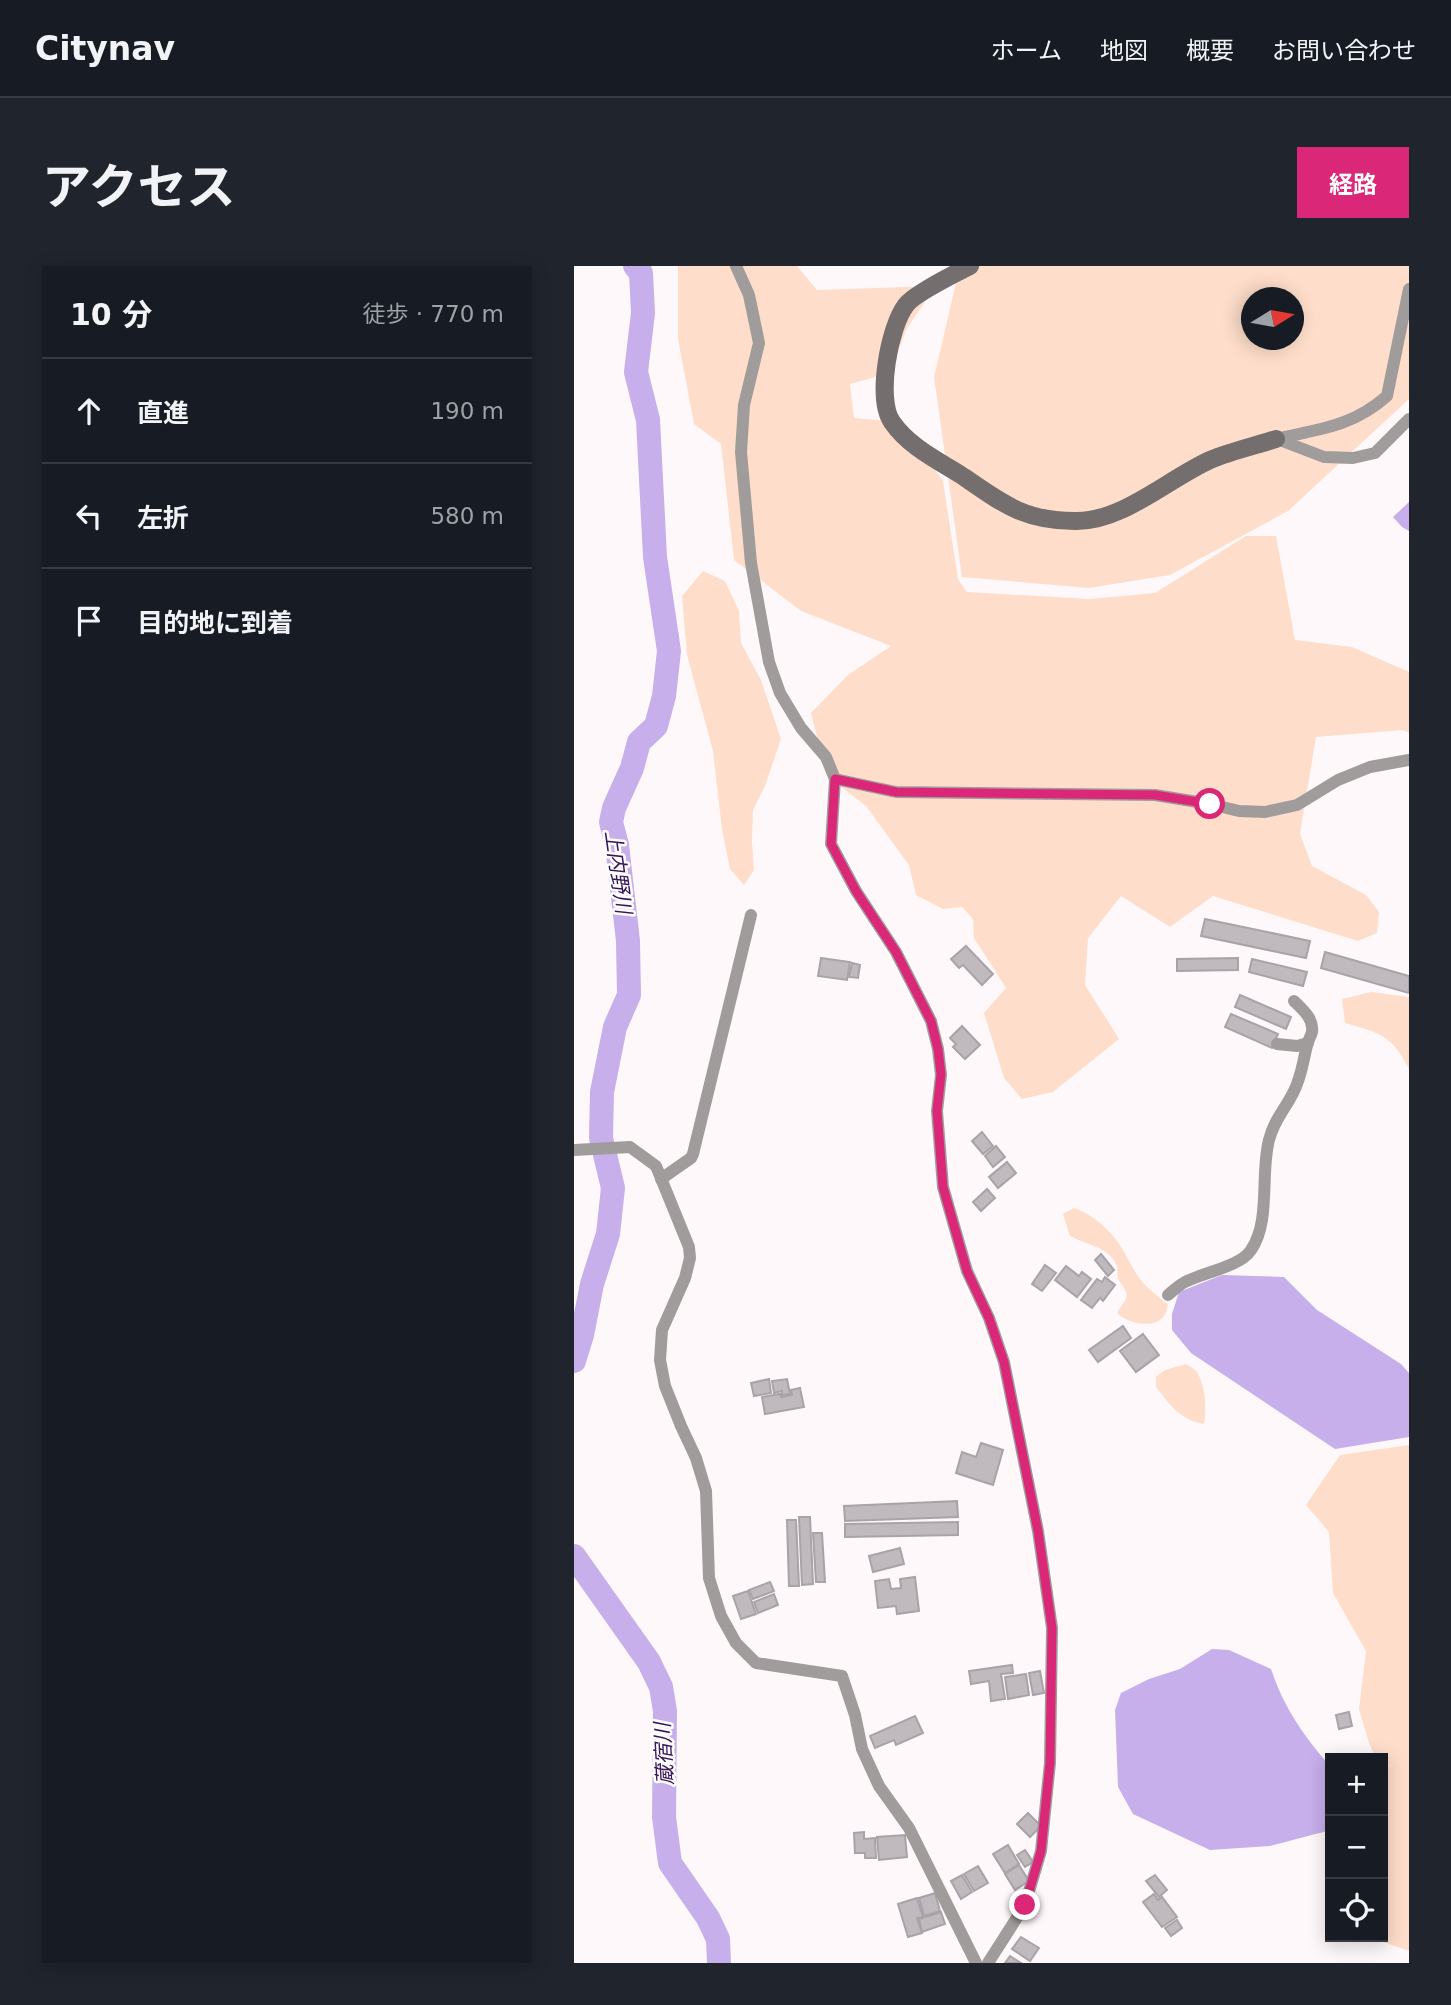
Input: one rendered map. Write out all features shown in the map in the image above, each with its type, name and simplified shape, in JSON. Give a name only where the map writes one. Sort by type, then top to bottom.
[{"type":"street","points":[[736,266],[749,295],[759,343],[744,405],[741,452],[750,551],[769,662],[780,694],[801,728],[826,757],[835,779],[831,844],[856,891],[896,952],[931,1021],[941,1074],[937,1111],[943,1187],[967,1271],[989,1318],[1004,1362],[1038,1531],[1052,1628],[1050,1763],[1041,1851],[1025,1905],[988,1963]]},
{"type":"street","points":[[970,266],[907,303],[896,325],[888,359],[884,396],[890,420],[914,445],[1004,504],[1031,516],[1077,521],[1098,519],[1124,509],[1211,460],[1276,439],[1344,424],[1377,405],[1387,396],[1409,289]]},
{"type":"street","points":[[1276,439],[1324,457],[1353,458],[1375,453],[1409,419]]},
{"type":"street","points":[[835,779],[896,792],[1155,795],[1239,811],[1265,812],[1297,805],[1338,780],[1370,767],[1409,760]]},
{"type":"street","points":[[661,1179],[693,1154],[751,915]]},
{"type":"street","points":[[1168,1295],[1184,1283],[1244,1259],[1259,1236],[1268,1142],[1275,1121],[1293,1094],[1312,1031],[1306,1013],[1294,1001]]},
{"type":"street","points":[[1277,1044],[1297,1046],[1308,1043]]},
{"type":"street","points":[[574,1150],[630,1147],[656,1166],[689,1247],[690,1258],[685,1278],[662,1330],[660,1360],[665,1386],[696,1458],[706,1490],[709,1578],[721,1616],[736,1643],[756,1663],[842,1676],[855,1715],[862,1749],[879,1786],[909,1828],[976,1963]]},
{"type":"shaded area","points":[[678,266],[797,266],[817,290],[936,286],[907,328],[890,373],[850,384],[854,418],[903,422],[943,481],[958,579],[967,592],[1090,599],[1155,593],[1246,536],[1276,536],[1295,640],[1352,647],[1409,672],[1409,733],[1403,730],[1316,737],[1300,834],[1312,866],[1366,895],[1379,912],[1377,933],[1358,941],[1213,896],[1170,927],[1121,896],[1088,938],[1085,985],[1119,1039],[1053,1092],[1022,1099],[1004,1078],[984,1013],[1006,988],[974,938],[973,919],[962,907],[943,909],[916,895],[909,865],[866,806],[827,776],[811,713],[848,675],[891,646],[801,611],[734,560],[721,444],[694,424],[678,339]]},
{"type":"shaded area","points":[[960,266],[1409,266],[1409,399],[1288,511],[1170,575],[1089,588],[962,577],[934,377]]},
{"type":"shaded area","points":[[1409,502],[1409,531],[1393,517]]},
{"type":"shaded area","points":[[703,571],[725,581],[739,611],[741,643],[761,680],[781,739],[765,786],[753,810],[754,870],[744,885],[730,869],[722,830],[713,751],[687,655],[682,596]]},
{"type":"shaded area","points":[[1371,992],[1409,997],[1409,1069],[1391,1042],[1376,1033],[1345,1023],[1342,999]]},
{"type":"shaded area","points":[[1074,1208],[1092,1217],[1108,1231],[1143,1283],[1168,1305],[1160,1320],[1140,1324],[1117,1313],[1127,1296],[1118,1278],[1117,1266],[1103,1251],[1070,1236],[1063,1214]]},
{"type":"shaded area","points":[[1222,1275],[1284,1277],[1317,1310],[1401,1364],[1409,1373],[1409,1437],[1335,1449],[1191,1353],[1172,1330],[1172,1314],[1179,1292]]},
{"type":"shaded area","points":[[1186,1364],[1197,1372],[1201,1381],[1205,1399],[1204,1424],[1182,1415],[1156,1387],[1156,1377],[1165,1370]]},
{"type":"shaded area","points":[[1409,1445],[1409,1951],[1383,1942],[1388,1942],[1388,1766],[1394,1766],[1388,1765],[1388,1753],[1374,1753],[1369,1743],[1359,1709],[1366,1651],[1333,1593],[1329,1532],[1306,1505],[1340,1455]]},
{"type":"shaded area","points":[[1212,1649],[1229,1650],[1271,1669],[1295,1720],[1325,1760],[1325,1832],[1270,1846],[1210,1850],[1133,1814],[1118,1787],[1115,1710],[1121,1693],[1149,1679],[1180,1669]]},
{"type":"building","points":[[1205,919],[1310,941],[1306,958],[1201,936]]},
{"type":"building","points":[[966,946],[993,974],[982,985],[963,965],[959,968],[951,959]]},
{"type":"building","points":[[1325,952],[1409,976],[1409,993],[1321,968]]},
{"type":"building","points":[[821,958],[850,962],[847,980],[818,976]]},
{"type":"building","points":[[1238,958],[1238,970],[1177,971],[1177,959]]},
{"type":"building","points":[[1252,959],[1307,972],[1303,986],[1249,972]]},
{"type":"building","points":[[852,963],[860,965],[858,978],[849,977]]},
{"type":"building","points":[[1240,995],[1291,1017],[1286,1029],[1235,1007]]},
{"type":"building","points":[[1231,1014],[1278,1034],[1272,1048],[1225,1027]]},
{"type":"building","points":[[962,1026],[980,1045],[965,1059],[953,1047],[956,1044],[950,1038]]},
{"type":"building","points":[[982,1132],[993,1146],[983,1154],[972,1141]]},
{"type":"building","points":[[996,1146],[1005,1157],[993,1167],[985,1156]]},
{"type":"building","points":[[1007,1162],[1016,1173],[998,1188],[989,1177]]},
{"type":"building","points":[[987,1189],[995,1198],[981,1211],[973,1202]]},
{"type":"building","points":[[1101,1254],[1114,1270],[1108,1276],[1095,1260]]},
{"type":"building","points":[[1045,1265],[1056,1273],[1042,1291],[1032,1284]]},
{"type":"building","points":[[1066,1266],[1079,1276],[1082,1272],[1091,1279],[1077,1297],[1055,1280]]},
{"type":"building","points":[[1105,1277],[1115,1285],[1103,1301],[1100,1298],[1092,1308],[1081,1300],[1097,1279],[1102,1282]]},
{"type":"building","points":[[1123,1326],[1131,1338],[1098,1362],[1089,1350]]},
{"type":"building","points":[[1143,1334],[1159,1355],[1136,1372],[1120,1351]]},
{"type":"building","points":[[769,1379],[771,1393],[754,1396],[751,1383]]},
{"type":"building","points":[[787,1379],[790,1394],[782,1395],[782,1391],[774,1393],[772,1381]]},
{"type":"building","points":[[800,1388],[804,1407],[765,1414],[762,1397],[792,1395],[791,1390]]},
{"type":"building","points":[[981,1443],[1003,1450],[993,1485],[956,1473],[962,1452],[976,1457]]},
{"type":"building","points":[[957,1501],[958,1517],[845,1521],[844,1506]]},
{"type":"building","points":[[799,1517],[810,1517],[813,1584],[802,1585]]},
{"type":"building","points":[[787,1520],[796,1520],[799,1586],[789,1586]]},
{"type":"building","points":[[958,1522],[958,1535],[845,1537],[845,1524]]},
{"type":"building","points":[[813,1533],[822,1533],[825,1582],[816,1582]]},
{"type":"building","points":[[900,1548],[904,1564],[873,1572],[869,1556]]},
{"type":"building","points":[[915,1577],[919,1611],[897,1614],[896,1606],[878,1608],[875,1581],[889,1579],[891,1589],[901,1588],[900,1579]]},
{"type":"building","points":[[770,1582],[774,1591],[753,1599],[749,1590]]},
{"type":"building","points":[[748,1591],[756,1614],[741,1619],[733,1596]]},
{"type":"building","points":[[774,1594],[778,1605],[758,1613],[754,1602]]},
{"type":"building","points":[[1012,1665],[1013,1673],[1001,1674],[1005,1699],[991,1701],[989,1681],[971,1684],[969,1671]]},
{"type":"building","points":[[1040,1671],[1044,1693],[1033,1695],[1029,1673]]},
{"type":"building","points":[[1026,1674],[1029,1695],[1008,1699],[1005,1677]]},
{"type":"building","points":[[1349,1712],[1352,1726],[1339,1729],[1336,1715]]},
{"type":"building","points":[[915,1716],[923,1733],[896,1745],[894,1740],[875,1748],[870,1736]]},
{"type":"building","points":[[1028,1813],[1041,1826],[1030,1837],[1017,1824]]},
{"type":"building","points":[[864,1832],[864,1839],[875,1838],[876,1858],[865,1858],[865,1853],[855,1853],[854,1833]]},
{"type":"building","points":[[905,1835],[907,1857],[879,1860],[877,1837]]},
{"type":"building","points":[[1008,1845],[1019,1864],[1005,1873],[993,1854]]},
{"type":"building","points":[[1025,1850],[1033,1862],[1025,1867],[1017,1855]]},
{"type":"building","points":[[1019,1865],[1029,1881],[1015,1890],[1005,1874]]},
{"type":"building","points":[[978,1866],[988,1883],[974,1891],[964,1874]]},
{"type":"building","points":[[962,1875],[972,1892],[961,1899],[951,1881]]},
{"type":"building","points":[[1155,1875],[1167,1890],[1159,1897],[1146,1881]]},
{"type":"building","points":[[935,1893],[940,1911],[924,1916],[919,1898]]},
{"type":"building","points":[[1154,1894],[1158,1900],[1162,1897],[1177,1917],[1162,1927],[1143,1902]]},
{"type":"building","points":[[917,1898],[923,1917],[917,1918],[922,1933],[908,1937],[898,1904]]},
{"type":"building","points":[[941,1912],[945,1924],[922,1932],[919,1919]]},
{"type":"building","points":[[1177,1920],[1182,1928],[1171,1936],[1165,1928]]},
{"type":"building","points":[[1021,1937],[1039,1948],[1030,1961],[1012,1949]]},
{"type":"building","points":[[1010,1956],[1021,1963],[1005,1963]]},
{"type":"waterway","name":"上内野川","points":[[574,1361],[592,1284],[608,1234],[613,1188],[601,1138],[602,1092],[615,1027],[629,995],[628,941],[617,845],[611,822],[639,742],[656,726],[664,696],[669,651],[655,557],[648,420],[636,372],[643,313],[641,273],[635,266]]},
{"type":"waterway","name":"蔵宿川","points":[[574,1556],[649,1662],[661,1687],[665,1711],[664,1817],[670,1863],[708,1918],[718,1939],[719,1963]]},
{"type":"route","points":[[1025,1905],[1041,1851],[1050,1763],[1052,1628],[1038,1531],[1004,1362],[989,1318],[967,1271],[943,1187],[937,1111],[941,1074],[931,1021],[896,952],[856,891],[831,844],[835,779],[896,792],[1155,795],[1210,804]]}]
